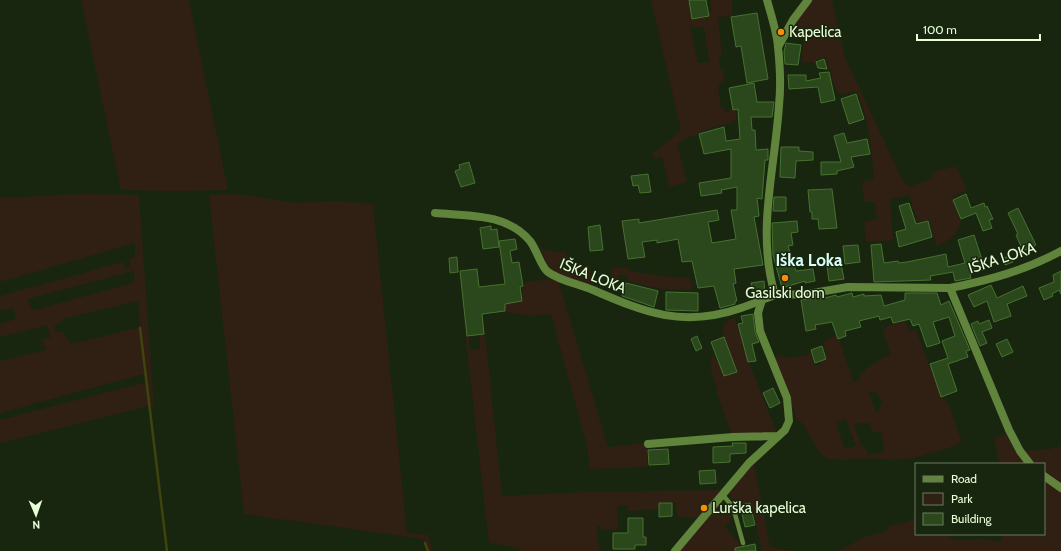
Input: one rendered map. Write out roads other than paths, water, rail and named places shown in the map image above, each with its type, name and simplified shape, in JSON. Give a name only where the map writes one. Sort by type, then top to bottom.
[{"type":"street","points":[[767,0],[778,47],[780,104],[775,155],[767,205],[766,235],[770,277],[775,295]]},
{"type":"street","points":[[778,47],[793,20],[808,0]]},
{"type":"street","name":"IŠKA LOKA","points":[[434,213],[490,218],[502,221],[527,238],[537,249],[546,271],[553,276],[651,313],[668,317],[710,316],[741,308],[775,295],[808,294],[848,287],[950,288],[992,279],[1019,270],[1061,251]]},
{"type":"street","points":[[950,288],[1009,430],[1020,451],[1029,463]]},
{"type":"street","points":[[675,551],[749,463],[785,430],[789,421],[789,411],[784,391],[760,331],[758,313],[762,300]]},
{"type":"street","points":[[648,444],[732,437],[777,436]]},
{"type":"street","points":[[1045,477],[1061,488]]},
{"type":"lane","points":[[722,494],[733,507],[743,544]]},
{"type":"waterway","points":[[140,328],[167,551]]},
{"type":"waterway","points":[[425,543],[428,551]]},
{"type":"place","name":"Kapelica","points":[[781,32]]},
{"type":"place","name":"Gasilski dom","points":[[785,278]]},
{"type":"place","name":"Lurška kapelica","points":[[704,508]]},
{"type":"district","name":"Iška Loka","points":[[809,260]]}]
